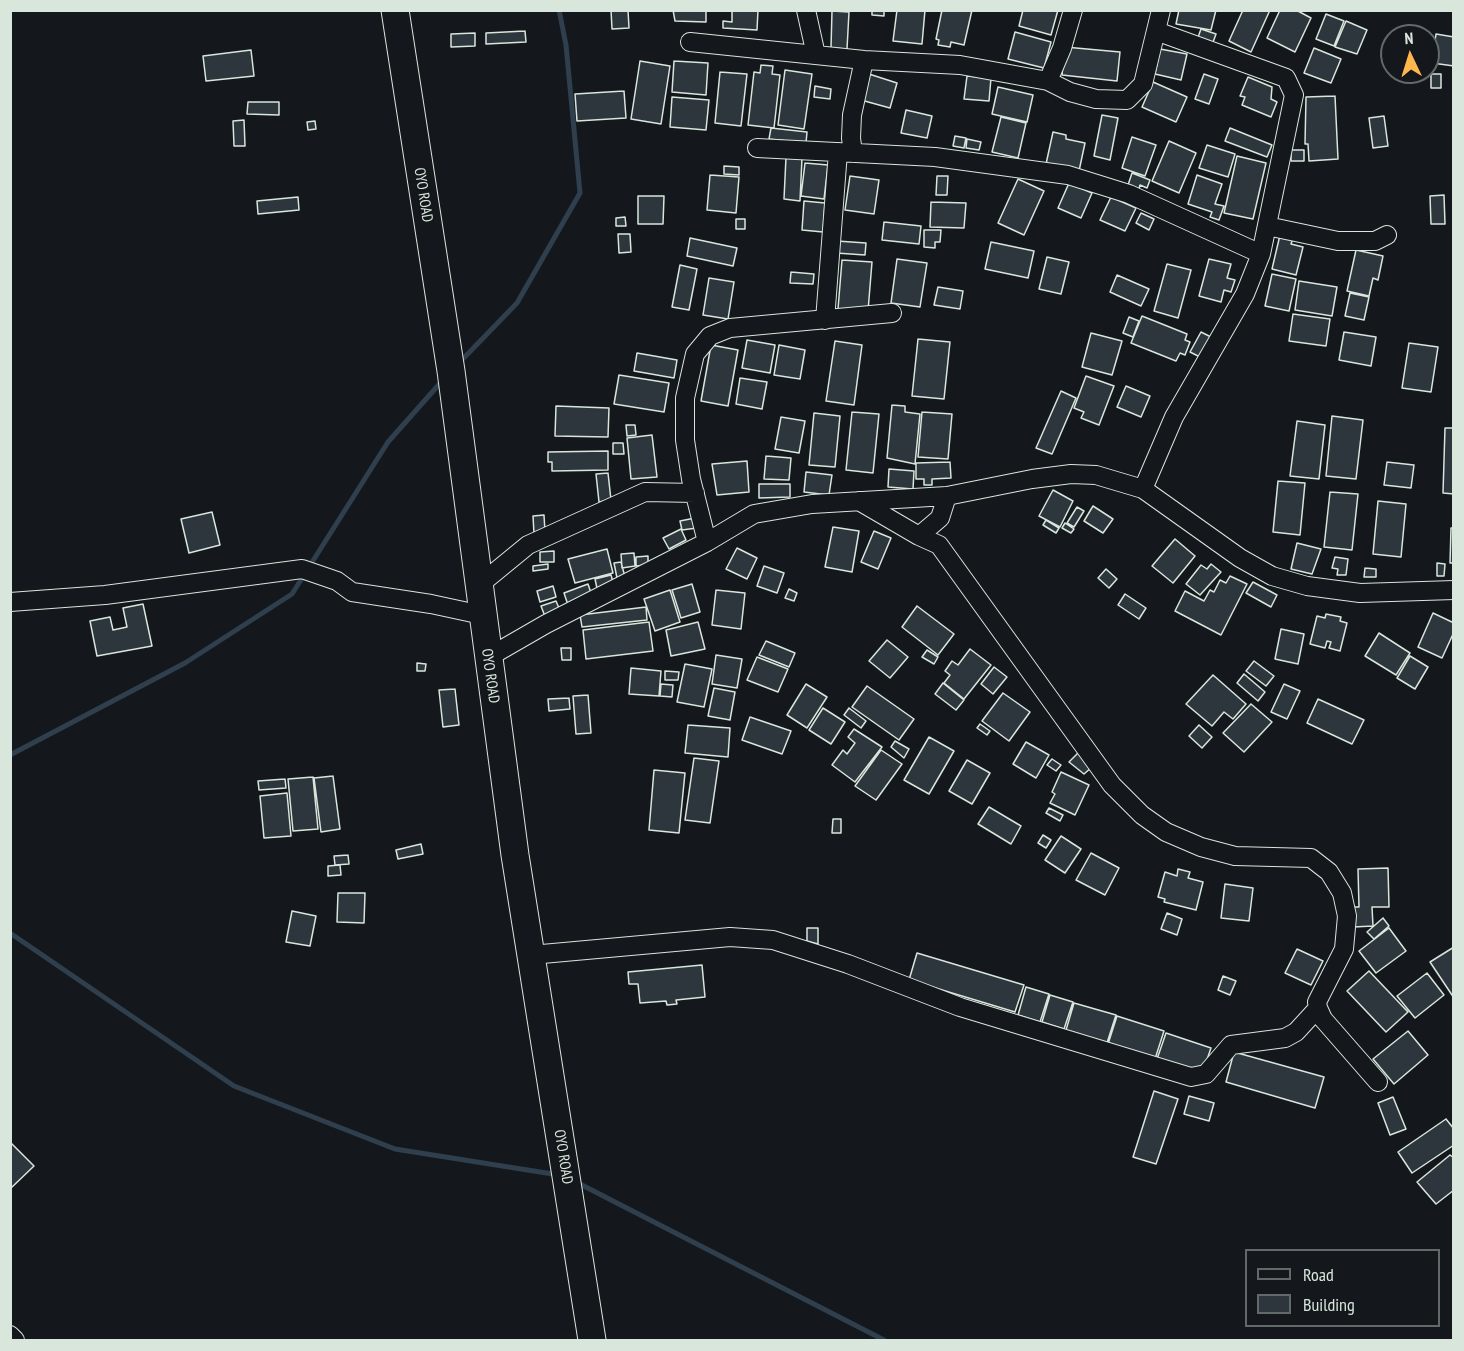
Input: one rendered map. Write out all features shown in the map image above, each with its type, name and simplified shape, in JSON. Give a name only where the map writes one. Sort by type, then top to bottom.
[{"type":"highway","name":"OYO ROAD","points":[[395,10],[451,371],[487,658],[592,1341]]},
{"type":"street","points":[[806,10],[816,55]]},
{"type":"street","points":[[1048,81],[1062,48],[1073,10]]},
{"type":"street","points":[[690,42],[864,60],[960,65],[1048,81],[1071,93],[1096,99],[1127,100],[1143,84],[1161,10]]},
{"type":"street","points":[[1143,489],[1174,417],[1245,294],[1261,254],[1294,95],[1286,78],[1156,30]]},
{"type":"street","points":[[825,320],[845,152],[850,138],[852,115],[864,60]]},
{"type":"street","points":[[757,148],[935,157],[1068,175],[1129,194],[1261,254]]},
{"type":"street","points":[[1267,226],[1338,242],[1375,241],[1387,235]]},
{"type":"street","points":[[707,542],[685,440],[685,398],[695,354],[710,336],[730,328],[892,313]]},
{"type":"street","points":[[487,658],[546,624],[707,542],[754,514],[779,508],[947,496],[1032,479],[1071,474],[1096,476],[1143,489],[1240,558],[1272,576],[1307,586],[1360,593],[1454,590]]},
{"type":"street","points":[[478,586],[528,545],[645,492],[695,494]]},
{"type":"street","points":[[919,536],[940,518],[947,496]]},
{"type":"street","points":[[859,501],[939,545],[1112,785],[1142,815],[1166,832],[1201,847],[1235,856],[1311,858],[1329,872],[1342,893],[1347,916],[1344,949],[1317,1002],[1318,1008],[1323,1019],[1378,1082]]},
{"type":"street","points":[[10,602],[105,594],[302,568],[337,581],[352,592],[431,603],[482,615]]},
{"type":"street","points":[[531,955],[730,937],[773,940],[848,964],[960,1007],[1191,1077],[1206,1074],[1232,1045],[1285,1038],[1296,1032],[1318,1008]]},
{"type":"street","points":[[10,1335],[15,1341]]},
{"type":"building","points":[[611,10],[628,10],[629,28],[612,29]]},
{"type":"building","points":[[673,10],[706,10],[706,22],[675,21]]},
{"type":"building","points":[[732,10],[758,10],[757,30],[723,28],[723,21],[732,22]]},
{"type":"building","points":[[872,10],[884,10],[884,16],[872,15]]},
{"type":"building","points":[[897,10],[925,10],[922,44],[893,41]]},
{"type":"building","points":[[942,10],[972,10],[964,45],[951,42],[950,47],[938,45],[939,40],[936,39]]},
{"type":"building","points":[[1023,10],[1058,10],[1051,35],[1019,26]]},
{"type":"building","points":[[1179,10],[1216,10],[1211,30],[1176,24]]},
{"type":"building","points":[[1243,10],[1270,10],[1251,52],[1229,41]]},
{"type":"building","points":[[1280,10],[1296,10],[1311,18],[1295,52],[1267,38]]},
{"type":"building","points":[[832,11],[849,12],[847,49],[831,48]]},
{"type":"building","points":[[1326,14],[1344,21],[1334,46],[1316,39]]},
{"type":"building","points":[[1346,21],[1367,30],[1357,54],[1335,47]]},
{"type":"building","points":[[1201,29],[1216,34],[1212,45],[1197,40]]},
{"type":"building","points":[[525,31],[526,42],[486,44],[486,33]]},
{"type":"building","points":[[1015,32],[1051,42],[1044,68],[1008,59]]},
{"type":"building","points":[[475,33],[475,46],[451,47],[451,34]]},
{"type":"building","points":[[1440,35],[1454,37],[1454,66],[1440,64]]},
{"type":"building","points":[[1065,47],[1120,52],[1117,81],[1062,75]]},
{"type":"building","points":[[1314,48],[1341,59],[1331,83],[1304,73]]},
{"type":"building","points":[[1160,49],[1187,54],[1181,80],[1155,74]]},
{"type":"building","points":[[251,50],[254,76],[206,81],[203,56]]},
{"type":"building","points":[[640,61],[670,66],[661,124],[631,119]]},
{"type":"building","points":[[674,61],[708,63],[706,95],[672,92]]},
{"type":"building","points":[[761,65],[773,66],[772,74],[780,75],[774,128],[748,125],[754,72],[760,73]]},
{"type":"building","points":[[785,70],[812,74],[804,129],[778,125]]},
{"type":"building","points":[[720,72],[747,74],[741,126],[715,123]]},
{"type":"building","points":[[869,74],[897,83],[890,108],[861,100]]},
{"type":"building","points":[[1204,74],[1218,79],[1209,104],[1195,99]]},
{"type":"building","points":[[1441,74],[1441,88],[1431,88],[1431,84],[1440,84]]},
{"type":"building","points":[[967,76],[991,78],[989,101],[964,99]]},
{"type":"building","points":[[1248,77],[1272,87],[1271,99],[1277,102],[1271,117],[1242,105],[1245,97],[1240,96]]},
{"type":"building","points":[[1153,82],[1187,97],[1176,122],[1142,107]]},
{"type":"building","points":[[815,86],[831,89],[830,99],[814,97]]},
{"type":"building","points":[[998,87],[1033,95],[1027,122],[992,114]]},
{"type":"building","points":[[624,91],[626,118],[577,121],[575,94]]},
{"type":"building","points":[[1335,96],[1338,159],[1309,161],[1308,144],[1305,144],[1306,97]]},
{"type":"building","points":[[672,97],[709,100],[706,130],[670,127]]},
{"type":"building","points":[[248,102],[279,102],[279,115],[247,114]]},
{"type":"building","points":[[906,110],[932,116],[927,138],[901,133]]},
{"type":"building","points":[[1102,115],[1118,118],[1110,160],[1094,156]]},
{"type":"building","points":[[1384,116],[1388,146],[1373,148],[1369,118]]},
{"type":"building","points":[[1001,117],[1026,123],[1018,158],[992,152]]},
{"type":"building","points":[[244,120],[245,146],[234,146],[233,121]]},
{"type":"building","points":[[315,121],[316,129],[308,130],[307,122]]},
{"type":"building","points":[[771,128],[807,132],[806,143],[769,139]]},
{"type":"building","points":[[1230,128],[1272,145],[1267,157],[1225,141]]},
{"type":"building","points":[[1053,132],[1066,135],[1066,139],[1085,143],[1079,171],[1046,164]]},
{"type":"building","points":[[955,136],[966,138],[964,148],[953,146]]},
{"type":"building","points":[[1132,137],[1156,145],[1145,176],[1122,168]]},
{"type":"building","points":[[967,139],[981,142],[979,150],[966,148]]},
{"type":"building","points":[[1169,141],[1196,153],[1179,193],[1152,181]]},
{"type":"building","points":[[1207,145],[1235,154],[1228,177],[1199,168]]},
{"type":"building","points":[[1291,150],[1304,150],[1304,161],[1291,161]]},
{"type":"building","points":[[1237,156],[1266,163],[1253,219],[1224,213]]},
{"type":"building","points":[[786,157],[802,158],[800,201],[784,199]]},
{"type":"building","points":[[805,163],[828,165],[824,199],[801,196]]},
{"type":"building","points":[[724,166],[739,167],[739,175],[724,174]]},
{"type":"building","points":[[1132,173],[1150,180],[1147,188],[1140,185],[1139,189],[1128,185]]},
{"type":"building","points":[[710,175],[739,177],[736,213],[707,210]]},
{"type":"building","points":[[1197,175],[1222,184],[1215,204],[1224,206],[1219,220],[1210,217],[1212,212],[1188,204]]},
{"type":"building","points":[[850,176],[879,180],[874,214],[845,210]]},
{"type":"building","points":[[937,176],[948,176],[947,195],[936,195]]},
{"type":"building","points":[[1018,179],[1044,191],[1024,235],[998,223]]},
{"type":"building","points":[[1069,183],[1092,193],[1081,218],[1058,208]]},
{"type":"building","points":[[1444,195],[1445,224],[1431,224],[1430,196]]},
{"type":"building","points":[[638,196],[664,196],[663,224],[638,224]]},
{"type":"building","points":[[298,197],[299,210],[258,214],[257,201]]},
{"type":"building","points":[[1111,197],[1136,208],[1125,231],[1100,220]]},
{"type":"building","points":[[804,201],[825,203],[823,232],[802,230]]},
{"type":"building","points":[[931,202],[966,203],[964,228],[930,227]]},
{"type":"building","points":[[1141,213],[1154,219],[1149,230],[1136,223]]},
{"type":"building","points":[[625,217],[626,226],[616,226],[616,218]]},
{"type":"building","points":[[736,219],[745,219],[745,229],[736,229]]},
{"type":"building","points":[[884,222],[921,226],[919,244],[882,240]]},
{"type":"building","points":[[924,230],[941,230],[940,242],[935,242],[935,248],[924,247]]},
{"type":"building","points":[[618,234],[630,234],[631,252],[619,253]]},
{"type":"building","points":[[1280,235],[1293,238],[1291,244],[1303,247],[1296,275],[1272,269]]},
{"type":"building","points":[[690,238],[737,248],[733,266],[687,256]]},
{"type":"building","points":[[837,241],[866,243],[865,255],[836,253]]},
{"type":"building","points":[[991,242],[1034,251],[1028,278],[985,269]]},
{"type":"building","points":[[1356,250],[1383,256],[1378,280],[1373,278],[1369,296],[1347,291]]},
{"type":"building","points":[[1047,257],[1069,262],[1061,294],[1039,289]]},
{"type":"building","points":[[897,259],[927,263],[920,307],[891,303]]},
{"type":"building","points":[[1209,259],[1231,264],[1227,278],[1235,280],[1231,292],[1224,290],[1221,302],[1199,296]]},
{"type":"building","points":[[842,260],[872,262],[868,311],[838,309]]},
{"type":"building","points":[[1167,264],[1191,270],[1178,318],[1154,311]]},
{"type":"building","points":[[680,265],[697,269],[689,310],[672,307]]},
{"type":"building","points":[[791,272],[814,274],[813,284],[790,283]]},
{"type":"building","points":[[1272,274],[1296,279],[1289,311],[1265,306]]},
{"type":"building","points":[[1117,275],[1149,289],[1141,306],[1110,292]]},
{"type":"building","points":[[709,278],[734,282],[728,319],[703,315]]},
{"type":"building","points":[[1299,281],[1337,287],[1332,316],[1295,310]]},
{"type":"building","points":[[938,287],[963,291],[960,309],[934,305]]},
{"type":"building","points":[[1350,293],[1369,297],[1364,320],[1345,316]]},
{"type":"building","points":[[1293,314],[1330,319],[1326,346],[1289,341]]},
{"type":"building","points":[[1142,316],[1187,334],[1185,340],[1190,342],[1185,355],[1180,353],[1176,361],[1131,343]]},
{"type":"building","points":[[1129,317],[1139,321],[1133,337],[1123,333]]},
{"type":"building","points":[[1201,332],[1213,338],[1202,358],[1190,352]]},
{"type":"building","points":[[1344,332],[1376,337],[1371,366],[1339,360]]},
{"type":"building","points":[[1091,333],[1122,341],[1112,375],[1082,367]]},
{"type":"building","points":[[918,339],[950,342],[944,399],[912,396]]},
{"type":"building","points":[[747,340],[775,345],[770,373],[742,368]]},
{"type":"building","points":[[835,341],[862,345],[854,405],[826,401]]},
{"type":"building","points":[[1409,343],[1438,347],[1431,392],[1402,388]]},
{"type":"building","points":[[711,345],[738,350],[728,406],[701,401]]},
{"type":"building","points":[[779,345],[805,350],[800,379],[774,375]]},
{"type":"building","points":[[637,353],[677,360],[674,378],[634,371]]},
{"type":"building","points":[[619,375],[669,383],[664,412],[614,404]]},
{"type":"building","points":[[1086,376],[1114,386],[1099,425],[1081,418],[1084,412],[1074,408]]},
{"type":"building","points":[[740,378],[767,382],[762,409],[736,404]]},
{"type":"building","points":[[1126,386],[1150,396],[1141,417],[1117,407]]},
{"type":"building","points":[[1061,391],[1076,398],[1052,454],[1036,448]]},
{"type":"building","points":[[892,405],[905,406],[905,412],[920,414],[915,464],[887,458]]},
{"type":"building","points":[[556,406],[609,408],[608,437],[555,436]]},
{"type":"building","points":[[852,412],[879,414],[873,473],[846,470]]},
{"type":"building","points":[[922,412],[952,414],[948,459],[918,457]]},
{"type":"building","points":[[814,413],[840,416],[835,467],[809,465]]},
{"type":"building","points":[[1332,416],[1363,420],[1356,479],[1326,476]]},
{"type":"building","points":[[781,417],[805,421],[799,453],[775,449]]},
{"type":"building","points":[[1297,421],[1325,425],[1319,479],[1290,476]]},
{"type":"building","points":[[626,425],[635,425],[636,435],[627,436]]},
{"type":"building","points":[[1445,428],[1454,428],[1454,494],[1443,493]]},
{"type":"building","points":[[652,435],[657,477],[631,479],[627,438]]},
{"type":"building","points":[[613,443],[623,443],[624,454],[613,454]]},
{"type":"building","points":[[608,451],[608,470],[552,471],[552,462],[548,462],[548,452]]},
{"type":"building","points":[[766,456],[791,458],[789,480],[764,479]]},
{"type":"building","points":[[747,461],[749,492],[717,495],[712,464]]},
{"type":"building","points":[[950,462],[951,478],[932,479],[932,485],[924,485],[924,479],[916,479],[916,463]]},
{"type":"building","points":[[1387,462],[1414,465],[1411,488],[1384,485]]},
{"type":"building","points":[[889,469],[914,471],[913,489],[888,487]]},
{"type":"building","points":[[806,472],[832,475],[829,495],[804,492]]},
{"type":"building","points":[[608,473],[611,500],[599,502],[596,474]]},
{"type":"building","points":[[1278,481],[1305,483],[1300,535],[1273,532]]},
{"type":"building","points":[[759,484],[790,484],[790,497],[759,498]]},
{"type":"building","points":[[1053,490],[1073,501],[1060,527],[1039,516]]},
{"type":"building","points":[[1330,492],[1358,494],[1352,550],[1324,547]]},
{"type":"building","points":[[1378,501],[1406,504],[1401,557],[1373,554]]},
{"type":"building","points":[[1093,506],[1113,519],[1103,533],[1084,521]]},
{"type":"building","points":[[1077,507],[1084,511],[1074,527],[1067,523]]},
{"type":"building","points":[[212,512],[220,545],[189,553],[181,519]]},
{"type":"building","points":[[544,515],[545,532],[534,534],[533,516]]},
{"type":"building","points":[[695,518],[697,528],[682,530],[680,521]]},
{"type":"building","points":[[1046,520],[1059,528],[1056,533],[1043,525]]},
{"type":"building","points":[[1065,523],[1074,529],[1071,533],[1062,528]]},
{"type":"building","points":[[833,527],[859,531],[852,572],[825,567]]},
{"type":"building","points":[[1451,528],[1454,528],[1454,563],[1450,563]]},
{"type":"building","points":[[681,529],[686,540],[669,549],[663,538]]},
{"type":"building","points":[[874,531],[891,538],[878,569],[861,562]]},
{"type":"building","points":[[1175,539],[1195,556],[1173,583],[1152,566]]},
{"type":"building","points":[[1297,543],[1321,549],[1312,574],[1291,569]]},
{"type":"building","points":[[737,548],[757,558],[747,579],[726,569]]},
{"type":"building","points":[[607,549],[613,573],[575,583],[568,559]]},
{"type":"building","points":[[554,551],[554,562],[540,562],[540,552]]},
{"type":"building","points":[[634,553],[635,566],[622,568],[621,554]]},
{"type":"building","points":[[648,556],[648,565],[636,566],[636,557]]},
{"type":"building","points":[[1335,557],[1348,559],[1346,575],[1337,575],[1338,569],[1332,568]]},
{"type":"building","points":[[621,562],[625,577],[617,578],[614,563]]},
{"type":"building","points":[[1437,563],[1445,564],[1444,576],[1437,576]]},
{"type":"building","points":[[548,564],[548,569],[533,571],[533,566]]},
{"type":"building","points":[[1211,564],[1221,572],[1200,595],[1186,584],[1201,565],[1207,569]]},
{"type":"building","points":[[764,566],[784,573],[777,593],[757,586]]},
{"type":"building","points":[[1365,568],[1376,569],[1376,577],[1364,577]]},
{"type":"building","points":[[1106,569],[1117,579],[1109,588],[1098,578]]},
{"type":"building","points":[[611,575],[615,589],[598,593],[595,579]]},
{"type":"building","points":[[1230,576],[1247,584],[1221,635],[1175,611],[1185,591],[1204,601],[1210,590],[1214,592],[1220,580],[1226,583]]},
{"type":"building","points":[[1253,582],[1277,595],[1271,607],[1246,593]]},
{"type":"building","points":[[588,584],[593,599],[569,608],[564,593]]},
{"type":"building","points":[[692,584],[700,612],[681,618],[672,590]]},
{"type":"building","points":[[553,586],[556,597],[540,602],[537,591]]},
{"type":"building","points":[[789,589],[797,593],[794,601],[785,598]]},
{"type":"building","points":[[670,590],[680,622],[655,631],[644,599]]},
{"type":"building","points":[[716,590],[745,593],[741,629],[712,625]]},
{"type":"building","points":[[1125,594],[1146,608],[1139,619],[1118,605]]},
{"type":"building","points":[[556,601],[561,613],[546,619],[541,606]]},
{"type":"building","points":[[143,604],[152,646],[97,656],[90,621],[110,617],[113,630],[127,627],[123,608]]},
{"type":"building","points":[[917,606],[954,634],[938,655],[902,627]]},
{"type":"building","points":[[646,607],[647,620],[582,627],[580,615]]},
{"type":"building","points":[[1433,613],[1454,623],[1454,632],[1442,658],[1418,647]]},
{"type":"building","points":[[1326,614],[1341,617],[1340,621],[1347,623],[1340,651],[1329,648],[1331,642],[1327,641],[1325,648],[1310,644],[1317,616],[1325,618]]},
{"type":"building","points":[[649,622],[653,651],[586,659],[583,630]]},
{"type":"building","points":[[698,622],[705,649],[671,656],[666,630]]},
{"type":"building","points":[[1281,629],[1304,634],[1298,664],[1275,659]]},
{"type":"building","points":[[1379,633],[1410,653],[1396,675],[1365,656]]},
{"type":"building","points":[[887,640],[908,657],[890,678],[869,661]]},
{"type":"building","points":[[766,641],[795,653],[789,667],[759,655]]},
{"type":"building","points":[[561,648],[571,648],[571,660],[562,660]]},
{"type":"building","points":[[970,649],[991,665],[964,699],[944,683],[950,675],[945,671],[952,661],[958,665]]},
{"type":"building","points":[[927,650],[938,657],[934,664],[922,657]]},
{"type":"building","points":[[716,655],[742,659],[737,688],[712,684]]},
{"type":"building","points":[[1410,656],[1428,667],[1415,689],[1397,678]]},
{"type":"building","points":[[757,657],[788,669],[778,692],[747,680]]},
{"type":"building","points":[[1254,661],[1274,676],[1266,686],[1246,671]]},
{"type":"building","points":[[417,663],[426,664],[425,671],[417,671]]},
{"type":"building","points":[[685,664],[712,669],[704,707],[677,702]]},
{"type":"building","points":[[994,667],[1007,677],[993,694],[981,684]]},
{"type":"building","points":[[631,668],[661,671],[659,696],[629,694]]},
{"type":"building","points":[[665,671],[679,672],[678,680],[665,680]]},
{"type":"building","points":[[1244,674],[1265,692],[1258,701],[1237,683]]},
{"type":"building","points":[[1213,675],[1246,704],[1233,719],[1224,712],[1212,726],[1186,704]]},
{"type":"building","points":[[943,683],[964,700],[956,710],[935,694]]},
{"type":"building","points":[[661,684],[673,685],[672,697],[660,696]]},
{"type":"building","points":[[806,684],[827,697],[807,728],[787,715]]},
{"type":"building","points":[[1284,684],[1300,691],[1287,719],[1271,712]]},
{"type":"building","points":[[867,686],[914,719],[899,740],[852,707]]},
{"type":"building","points":[[714,688],[735,692],[730,720],[708,716]]},
{"type":"building","points":[[455,689],[459,725],[443,727],[439,690]]},
{"type":"building","points":[[1003,693],[1030,712],[1009,741],[982,721]]},
{"type":"building","points":[[588,695],[591,733],[576,734],[573,696]]},
{"type":"building","points":[[569,698],[570,709],[549,711],[548,699]]},
{"type":"building","points":[[1318,699],[1364,720],[1352,744],[1307,723]]},
{"type":"building","points":[[1251,704],[1272,722],[1244,752],[1223,733]]},
{"type":"building","points":[[823,708],[845,722],[831,744],[809,730]]},
{"type":"building","points":[[849,708],[866,721],[861,728],[844,715]]},
{"type":"building","points":[[750,717],[791,731],[782,754],[742,740]]},
{"type":"building","points":[[980,724],[990,731],[987,735],[977,728]]},
{"type":"building","points":[[688,725],[730,728],[728,757],[685,753]]},
{"type":"building","points":[[1199,725],[1212,737],[1202,748],[1189,736]]},
{"type":"building","points":[[854,729],[882,747],[855,782],[832,765],[843,750],[847,754],[855,743],[848,737]]},
{"type":"building","points":[[929,737],[954,751],[929,794],[904,780]]},
{"type":"building","points":[[895,741],[909,749],[904,758],[891,747]]},
{"type":"building","points":[[1026,742],[1049,755],[1036,778],[1013,764]]},
{"type":"building","points":[[881,750],[902,764],[876,800],[855,786]]},
{"type":"building","points":[[1078,753],[1092,767],[1084,774],[1069,762]]},
{"type":"building","points":[[694,758],[719,761],[710,823],[685,820]]},
{"type":"building","points":[[1052,759],[1061,765],[1056,771],[1047,765]]},
{"type":"building","points":[[967,760],[990,773],[972,804],[949,791]]},
{"type":"building","points":[[654,770],[685,773],[679,833],[649,830]]},
{"type":"building","points":[[1061,772],[1089,785],[1075,815],[1050,803]]},
{"type":"building","points":[[333,776],[340,829],[321,832],[314,778]]},
{"type":"building","points":[[313,777],[318,829],[293,831],[288,779]]},
{"type":"building","points":[[285,779],[286,788],[259,790],[258,781]]},
{"type":"building","points":[[287,793],[291,836],[264,838],[260,796]]},
{"type":"building","points":[[989,807],[1021,826],[1011,844],[978,824]]},
{"type":"building","points":[[1049,808],[1063,815],[1060,821],[1046,813]]},
{"type":"building","points":[[833,819],[841,819],[841,833],[832,833]]},
{"type":"building","points":[[1043,835],[1051,840],[1046,848],[1038,843]]},
{"type":"building","points":[[1061,836],[1081,849],[1065,873],[1045,860]]},
{"type":"building","points":[[421,844],[423,854],[398,859],[396,850]]},
{"type":"building","points":[[1091,853],[1119,868],[1105,895],[1076,880]]},
{"type":"building","points":[[348,855],[349,864],[335,865],[334,856]]},
{"type":"building","points":[[340,865],[341,875],[328,876],[328,866]]},
{"type":"building","points":[[1388,868],[1389,907],[1372,907],[1373,926],[1353,927],[1353,907],[1359,907],[1358,869]]},
{"type":"building","points":[[1178,869],[1190,872],[1188,878],[1203,882],[1196,910],[1164,902],[1165,899],[1158,897],[1165,872],[1177,876]]},
{"type":"building","points":[[1225,884],[1253,888],[1249,921],[1221,918]]},
{"type":"building","points":[[338,893],[365,893],[364,923],[337,922]]},
{"type":"building","points":[[292,911],[316,916],[310,946],[286,942]]},
{"type":"building","points":[[1167,913],[1182,919],[1177,935],[1161,929]]},
{"type":"building","points":[[1383,918],[1389,926],[1374,939],[1367,932]]},
{"type":"building","points":[[807,928],[818,928],[818,944],[807,941]]},
{"type":"building","points":[[1389,928],[1406,951],[1376,973],[1359,951]]},
{"type":"building","points":[[1454,947],[1454,998],[1430,962]]},
{"type":"building","points":[[1297,949],[1323,961],[1311,985],[1285,973]]},
{"type":"building","points":[[917,953],[1024,985],[1015,1012],[909,980]]},
{"type":"building","points":[[702,965],[705,997],[676,1000],[677,1004],[667,1005],[666,1001],[640,1003],[638,984],[629,984],[628,972]]},
{"type":"building","points":[[1369,971],[1408,1012],[1386,1032],[1347,991]]},
{"type":"building","points":[[1427,973],[1444,995],[1415,1018],[1397,996]]},
{"type":"building","points":[[1223,976],[1236,981],[1230,995],[1218,990]]},
{"type":"building","points":[[1026,987],[1049,994],[1040,1022],[1018,1015]]},
{"type":"building","points":[[1050,995],[1073,1002],[1064,1029],[1042,1022]]},
{"type":"building","points":[[1074,1003],[1116,1015],[1107,1043],[1066,1030]]},
{"type":"building","points":[[1117,1016],[1164,1031],[1155,1059],[1108,1044]]},
{"type":"building","points":[[1408,1031],[1428,1055],[1394,1084],[1373,1059]]},
{"type":"building","points":[[1166,1033],[1211,1048],[1202,1074],[1157,1059]]},
{"type":"building","points":[[1234,1052],[1324,1077],[1315,1108],[1226,1082]]},
{"type":"building","points":[[1154,1091],[1178,1099],[1156,1164],[1133,1157]]},
{"type":"building","points":[[1189,1096],[1214,1103],[1209,1121],[1184,1114]]},
{"type":"building","points":[[1393,1097],[1406,1129],[1390,1135],[1378,1103]]},
{"type":"building","points":[[1446,1119],[1454,1129],[1454,1145],[1412,1173],[1398,1152]]},
{"type":"building","points":[[10,1142],[34,1166],[11,1188],[10,1188]]},
{"type":"building","points":[[1450,1155],[1454,1158],[1454,1190],[1436,1204],[1417,1182]]},
{"type":"waterway","points":[[459,363],[517,303],[580,193],[566,45],[559,10]]},
{"type":"waterway","points":[[10,755],[185,663],[292,594],[388,442],[442,381]]},
{"type":"waterway","points":[[10,933],[234,1086],[395,1149],[559,1175]]},
{"type":"waterway","points":[[576,1182],[884,1340]]}]
